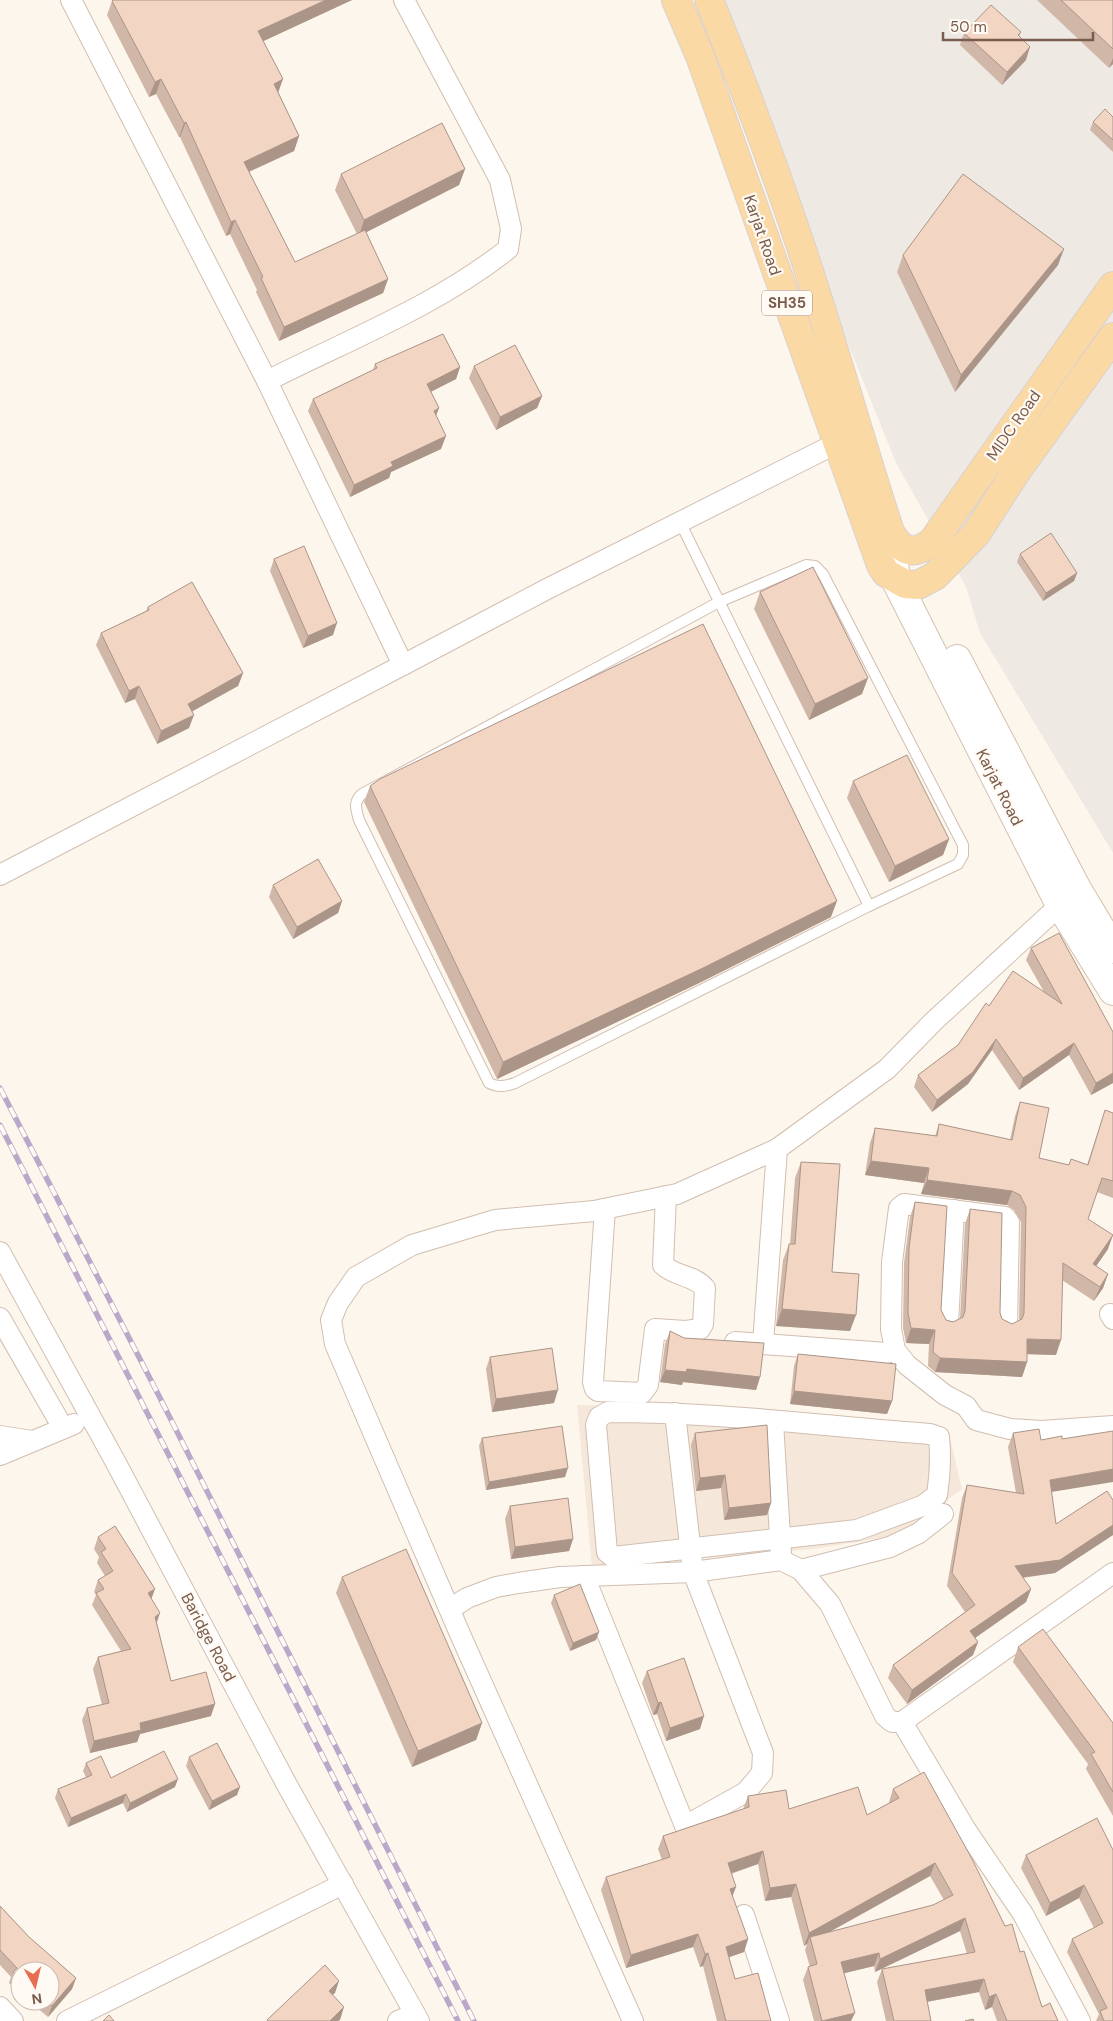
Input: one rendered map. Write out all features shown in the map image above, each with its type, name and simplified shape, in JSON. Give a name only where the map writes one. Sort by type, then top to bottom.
[{"type":"main road","name":"Karjat Road","points":[[676,0],[700,56],[847,438],[890,532],[902,547],[907,582],[1069,897],[1113,991]]},
{"type":"main road","name":"Karjat Road","points":[[709,0],[728,46],[798,238],[847,438],[881,566],[907,582]]},
{"type":"main road","name":"MIDC Road","points":[[902,547],[919,549],[933,541],[1113,286]]},
{"type":"main road","name":"MIDC Road","points":[[907,582],[935,576],[976,534],[1016,472],[1113,338]]},
{"type":"main road","name":"Karjat Road","points":[[1069,897],[1113,949]]},
{"type":"street","points":[[71,0],[267,381],[403,665]]},
{"type":"street","points":[[267,381],[407,313],[487,266],[508,249],[511,229],[500,180],[404,0]]},
{"type":"street","points":[[0,875],[680,522],[847,438]]},
{"type":"street","points":[[633,2021],[450,1609],[335,1344],[330,1320],[338,1303],[356,1277],[412,1245],[495,1220],[605,1209],[677,1194],[777,1149],[887,1069],[934,1021],[1069,897]]},
{"type":"street","points":[[763,1344],[777,1149]]},
{"type":"street","points":[[605,1209],[593,1382],[595,1389],[642,1393],[646,1390],[655,1329],[686,1331],[700,1329],[703,1324],[705,1288],[699,1280],[678,1275],[663,1265],[666,1196]]},
{"type":"street","points":[[1007,1327],[1009,1222],[1005,1217],[904,1204],[899,1208],[892,1262],[891,1329],[895,1350],[907,1365],[945,1395],[966,1406],[976,1420],[1010,1429],[1041,1431],[1113,1426]]},
{"type":"street","points":[[948,1325],[954,1210]]},
{"type":"street","name":"Baridge Road","points":[[0,1252],[91,1416],[287,1785],[343,1884],[411,2019]]},
{"type":"street","points":[[0,1318],[63,1428]]},
{"type":"street","points":[[654,1336],[887,1353]]},
{"type":"street","points":[[608,1412],[675,1412],[773,1422],[930,1434],[938,1437],[941,1468],[937,1495],[922,1506],[857,1530],[613,1557],[607,1552],[596,1425],[599,1417],[608,1412]]},
{"type":"street","points":[[584,1576],[685,1826],[746,1792],[762,1773],[763,1753],[693,1572],[675,1412]]},
{"type":"street","points":[[0,1455],[91,1416]]},
{"type":"street","points":[[773,1422],[782,1560]]},
{"type":"street","points":[[0,1436],[32,1441]]},
{"type":"street","points":[[801,1570],[890,1547],[919,1533],[943,1514]]},
{"type":"street","points":[[450,1609],[467,1598],[496,1587],[584,1576],[693,1572],[782,1560],[801,1570],[830,1604],[885,1716],[892,1722],[902,1722],[1113,1573]]},
{"type":"street","points":[[902,1722],[966,1830],[1024,1914],[1080,2021]]},
{"type":"street","points":[[66,2021],[343,1884]]},
{"type":"street","points":[[744,1916],[779,2021]]},
{"type":"street","points":[[0,2007],[13,2021]]},
{"type":"lane","points":[[680,522],[869,906]]},
{"type":"lane","points":[[806,565],[815,566],[823,574],[963,844],[963,855],[958,864],[869,906],[524,1079],[504,1086],[494,1086],[489,1082],[359,820],[356,807],[357,799],[362,794],[719,602],[806,565]]},
{"type":"shaded area","points":[[713,0],[1113,0],[1113,853],[980,633],[966,587],[896,463],[753,107]]},
{"type":"shaded area","points":[[577,1405],[762,1408],[948,1430],[962,1489],[899,1535],[814,1549],[592,1567]]},
{"type":"building","points":[[113,0],[326,0],[258,31],[283,79],[274,84],[299,136],[244,162],[295,262],[365,230],[388,279],[284,327],[261,278],[263,277],[235,220],[231,222],[186,122],[184,123],[161,79],[155,82]]},
{"type":"building","points":[[1061,0],[1113,0],[1113,49]]},
{"type":"building","points":[[991,5],[1021,32],[1018,35],[1030,47],[1007,72],[964,33]]},
{"type":"building","points":[[1105,109],[1113,117],[1113,140],[1093,122]]},
{"type":"building","points":[[442,123],[465,169],[364,220],[341,174]]},
{"type":"building","points":[[963,174],[1064,249],[961,375],[903,255]]},
{"type":"building","points":[[443,334],[460,367],[427,384],[439,408],[434,411],[446,436],[391,462],[393,466],[354,485],[313,399],[377,368],[375,364]]},
{"type":"building","points":[[515,345],[542,396],[500,417],[474,366]]},
{"type":"building","points":[[1051,533],[1077,573],[1046,593],[1020,554]]},
{"type":"building","points":[[304,546],[337,623],[308,636],[274,559]]},
{"type":"building","points":[[813,567],[868,678],[815,704],[760,592]]},
{"type":"building","points":[[192,582],[243,673],[188,704],[194,715],[161,731],[139,686],[129,691],[101,633],[149,610],[148,607]]},
{"type":"building","points":[[703,624],[837,901],[703,968],[503,1062],[370,786],[380,779]]},
{"type":"building","points":[[907,755],[949,839],[895,866],[853,781]]},
{"type":"building","points":[[318,859],[342,901],[297,927],[273,885]]},
{"type":"building","points":[[1059,933],[1113,1032],[1113,1073],[1096,1083],[1074,1043],[1023,1078],[996,1039],[973,1072],[937,1100],[918,1075],[958,1045],[986,1003],[989,1006],[1013,971],[1062,1004],[1031,948]]},
{"type":"building","points":[[1020,1102],[1049,1108],[1039,1158],[1069,1165],[1071,1159],[1088,1165],[1105,1110],[1113,1113],[1113,1181],[1102,1178],[1088,1219],[1113,1235],[1093,1264],[1108,1274],[1100,1287],[1063,1263],[1061,1340],[1027,1339],[1027,1362],[940,1358],[933,1352],[935,1330],[911,1328],[908,1313],[909,1248],[915,1202],[947,1206],[941,1310],[946,1320],[953,1322],[963,1317],[965,1311],[970,1209],[1002,1213],[1000,1313],[1002,1319],[1012,1324],[1022,1319],[1024,1313],[1026,1207],[1020,1195],[1012,1191],[927,1180],[929,1168],[871,1161],[875,1128],[937,1136],[939,1124],[1012,1140]]},
{"type":"building","points":[[801,1162],[840,1164],[832,1272],[859,1274],[856,1315],[782,1309],[789,1244],[795,1244]]},
{"type":"building","points":[[670,1331],[684,1338],[764,1343],[760,1377],[687,1369],[686,1372],[665,1370]]},
{"type":"building","points":[[552,1348],[558,1390],[496,1399],[490,1357]]},
{"type":"building","points":[[798,1354],[896,1364],[892,1401],[794,1391]]},
{"type":"building","points":[[767,1425],[771,1503],[729,1508],[725,1475],[700,1478],[695,1433]]},
{"type":"building","points":[[562,1426],[568,1468],[489,1482],[482,1438]]},
{"type":"building","points":[[1039,1429],[1041,1440],[1062,1436],[1062,1439],[1113,1431],[1113,1469],[1050,1480],[1056,1524],[1107,1491],[1113,1500],[1113,1525],[1060,1560],[1015,1566],[1031,1589],[970,1631],[978,1642],[912,1690],[893,1665],[975,1605],[952,1573],[967,1485],[1024,1494],[1013,1433]]},
{"type":"building","points":[[568,1498],[573,1539],[515,1547],[510,1506]]},
{"type":"building","points":[[115,1526],[155,1589],[148,1593],[160,1613],[155,1617],[171,1681],[206,1672],[215,1704],[140,1723],[141,1730],[94,1741],[87,1708],[109,1703],[98,1657],[131,1649],[96,1593],[104,1589],[98,1580],[113,1571],[101,1552],[106,1549],[98,1537]]},
{"type":"building","points":[[406,1549],[482,1723],[418,1751],[342,1577]]},
{"type":"building","points":[[580,1584],[599,1632],[573,1643],[554,1595]]},
{"type":"building","points":[[1043,1629],[1113,1723],[1113,1792],[1091,1754],[1095,1752],[1018,1647]]},
{"type":"building","points":[[684,1658],[704,1716],[670,1728],[661,1702],[658,1703],[647,1671]]},
{"type":"building","points":[[217,1743],[240,1787],[212,1801],[189,1757]]},
{"type":"building","points":[[164,1751],[178,1779],[130,1803],[126,1794],[71,1818],[58,1789],[92,1775],[86,1763],[101,1756],[111,1778]]},
{"type":"building","points":[[924,1772],[971,1857],[1005,1926],[1012,1924],[1020,1952],[1024,1951],[1042,2007],[1050,2003],[1058,2021],[1007,2021],[996,1994],[989,1997],[984,1979],[925,1990],[931,2021],[894,2021],[882,1969],[975,1952],[965,1918],[880,1959],[879,1953],[841,1962],[855,2013],[822,2021],[808,1967],[817,1964],[810,1937],[933,1905],[953,1895],[935,1863],[809,1933],[796,1884],[770,1888],[763,1851],[728,1863],[736,1887],[730,1889],[748,1939],[726,1947],[735,1979],[758,1973],[771,2021],[726,2021],[708,1953],[705,1954],[698,1934],[631,1955],[606,1877],[670,1857],[663,1836],[749,1807],[748,1796],[786,1790],[789,1809],[858,1787],[867,1815],[899,1798],[893,1789]]},
{"type":"building","points":[[1097,1818],[1113,1850],[1113,2021],[1104,2021],[1100,2011],[1107,2008],[1072,1939],[1103,1923],[1084,1885],[1050,1903],[1026,1855]]},
{"type":"building","points":[[0,1906],[29,1937],[57,1961],[10,1961],[0,1950]]},
{"type":"building","points":[[60,1964],[76,1978],[60,1997]]},
{"type":"building","points":[[325,1965],[339,1981],[329,1991],[344,2007],[330,2021],[267,2020]]},
{"type":"building","points":[[109,2015],[114,2021],[103,2021]]},
{"type":"railway","points":[[0,1088],[157,1392],[474,2021]]},
{"type":"railway","points":[[0,1125],[458,2021]]}]
